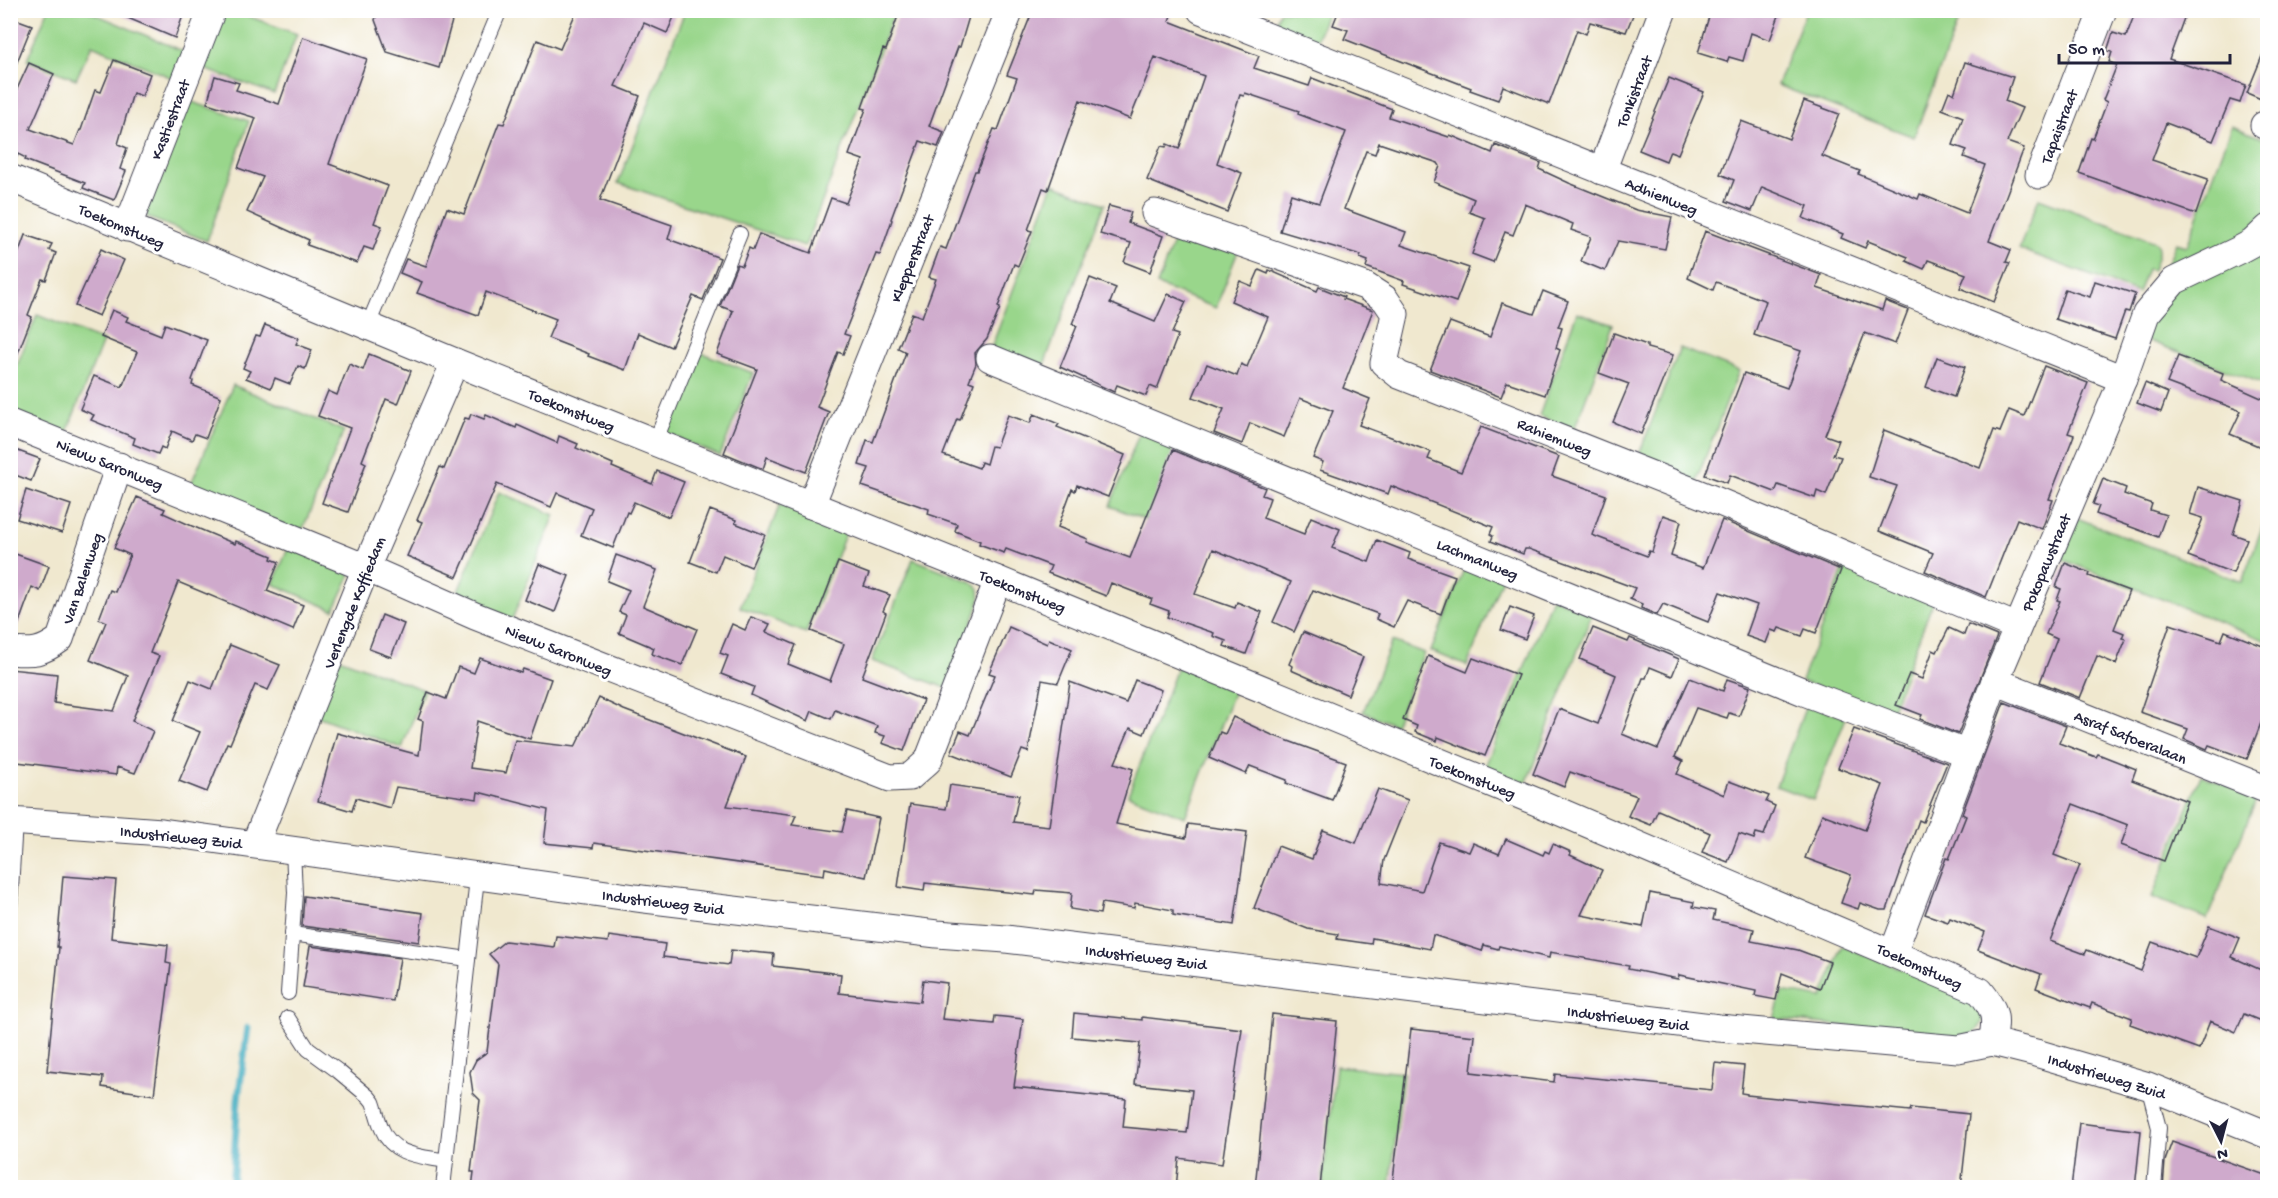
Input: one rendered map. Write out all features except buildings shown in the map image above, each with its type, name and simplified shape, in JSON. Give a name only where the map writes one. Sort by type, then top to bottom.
[{"type":"street","name":"Kastiestraat","points":[[127,228],[212,10]]},
{"type":"street","name":"Klepperstraat","points":[[811,505],[1010,10]]},
{"type":"street","name":"Adhienweg","points":[[1201,10],[2123,379]]},
{"type":"street","name":"Tonkistraat","points":[[1602,171],[1663,10]]},
{"type":"street","name":"Tapaistraat","points":[[2039,175],[2103,10]]},
{"type":"street","name":"Toekomstweg","points":[[10,178],[455,362],[998,580],[1537,802],[1893,953],[1980,991],[1988,1001],[1996,1021],[1992,1042]]},
{"type":"street","name":"Rahiemweg","points":[[1155,213],[1365,286],[1385,299],[1395,314],[1384,363],[1399,375],[1715,500],[2018,627]]},
{"type":"street","name":"Pokopawstraat","points":[[1893,953],[1995,681],[2123,379],[2146,314],[2174,281],[2240,250],[2252,243],[2268,228]]},
{"type":"street","name":"Lachmanweg","points":[[990,358],[1804,692],[1968,754]]},
{"type":"street","name":"Verlengde Koffiedam","points":[[255,844],[366,568],[455,362]]},
{"type":"street","name":"Nieuw Saronweg","points":[[10,423],[366,568],[496,624],[891,778],[910,777],[928,761],[998,580]]},
{"type":"street","name":"Van Balenweg","points":[[10,651],[46,650],[60,639],[119,466]]},
{"type":"street","name":"Asraf Safoeralaan","points":[[1995,681],[2268,790]]},
{"type":"street","name":"Industrieweg Zuid","points":[[13,821],[151,831],[294,849],[477,878],[937,934],[1006,939],[1719,1028],[1958,1049],[1992,1042],[2148,1086],[2268,1135]]},
{"type":"lane","points":[[368,326],[500,10]]},
{"type":"lane","points":[[655,442],[740,234]]},
{"type":"lane","points":[[10,907],[13,821]]},
{"type":"lane","points":[[288,993],[295,893],[294,849]]},
{"type":"lane","points":[[443,1188],[477,878]]},
{"type":"lane","points":[[292,934],[468,959]]},
{"type":"lane","points":[[288,1018],[308,1049],[369,1097],[388,1140],[396,1148],[403,1153],[446,1161]]},
{"type":"lane","points":[[2148,1086],[2159,1128],[2154,1188]]},
{"type":"green space","points":[[48,10],[88,11],[185,52],[175,79],[92,45],[76,79],[27,60]]},
{"type":"green space","points":[[221,11],[234,11],[297,34],[274,94],[199,67]]},
{"type":"green space","points":[[685,11],[895,11],[805,246],[618,183]]},
{"type":"green space","points":[[1280,11],[1328,11],[1313,49],[1271,33]]},
{"type":"green space","points":[[1806,11],[1962,11],[1914,137],[1777,85]]},
{"type":"green space","points":[[186,100],[249,121],[207,241],[147,217],[146,209]]},
{"type":"green space","points":[[2232,126],[2267,140],[2267,385],[2138,337],[2176,243],[2187,246]]},
{"type":"green space","points":[[1053,184],[1105,204],[1042,370],[990,351]]},
{"type":"green space","points":[[2039,198],[2156,242],[2157,259],[2153,270],[2147,269],[2138,293],[2019,249]]},
{"type":"green space","points":[[1178,229],[1238,251],[1216,308],[1157,285]]},
{"type":"green space","points":[[1577,312],[1613,325],[1574,430],[1539,416]]},
{"type":"green space","points":[[37,315],[103,341],[65,437],[11,416],[10,383]]},
{"type":"green space","points":[[1680,348],[1739,371],[1695,484],[1636,462]]},
{"type":"green space","points":[[697,351],[753,373],[720,456],[666,433]]},
{"type":"green space","points":[[233,385],[344,431],[301,533],[190,486]]},
{"type":"green space","points":[[1141,429],[1204,453],[1173,531],[1110,506]]},
{"type":"green space","points":[[499,492],[555,515],[511,622],[455,599]]},
{"type":"green space","points":[[780,504],[847,530],[806,633],[740,607]]},
{"type":"green space","points":[[2267,514],[2267,641],[2061,559],[2077,518],[2242,582]]},
{"type":"green space","points":[[290,544],[345,565],[350,576],[334,610],[273,584]]},
{"type":"green space","points":[[913,559],[972,582],[979,589],[980,600],[949,689],[872,661]]},
{"type":"green space","points":[[1467,562],[1503,576],[1467,666],[1431,651]]},
{"type":"green space","points":[[1845,566],[1933,602],[1890,714],[1801,681]]},
{"type":"green space","points":[[1552,597],[1592,614],[1526,784],[1485,767]]},
{"type":"green space","points":[[1392,641],[1424,653],[1395,725],[1363,712]]},
{"type":"green space","points":[[339,658],[424,690],[402,748],[317,716]]},
{"type":"green space","points":[[1178,666],[1235,688],[1185,817],[1128,795]]},
{"type":"green space","points":[[1807,703],[1846,718],[1813,800],[1776,786]]},
{"type":"green space","points":[[2201,775],[2257,798],[2207,919],[2152,897]]},
{"type":"green space","points":[[1842,946],[1969,995],[1983,1017],[1980,1026],[1973,1034],[1960,1037],[1774,1019],[1782,991],[1822,998]]},
{"type":"green space","points":[[1336,1066],[1403,1073],[1390,1187],[1322,1187]]},
{"type":"waterway","points":[[232,1188],[238,1099],[248,1028]]}]
